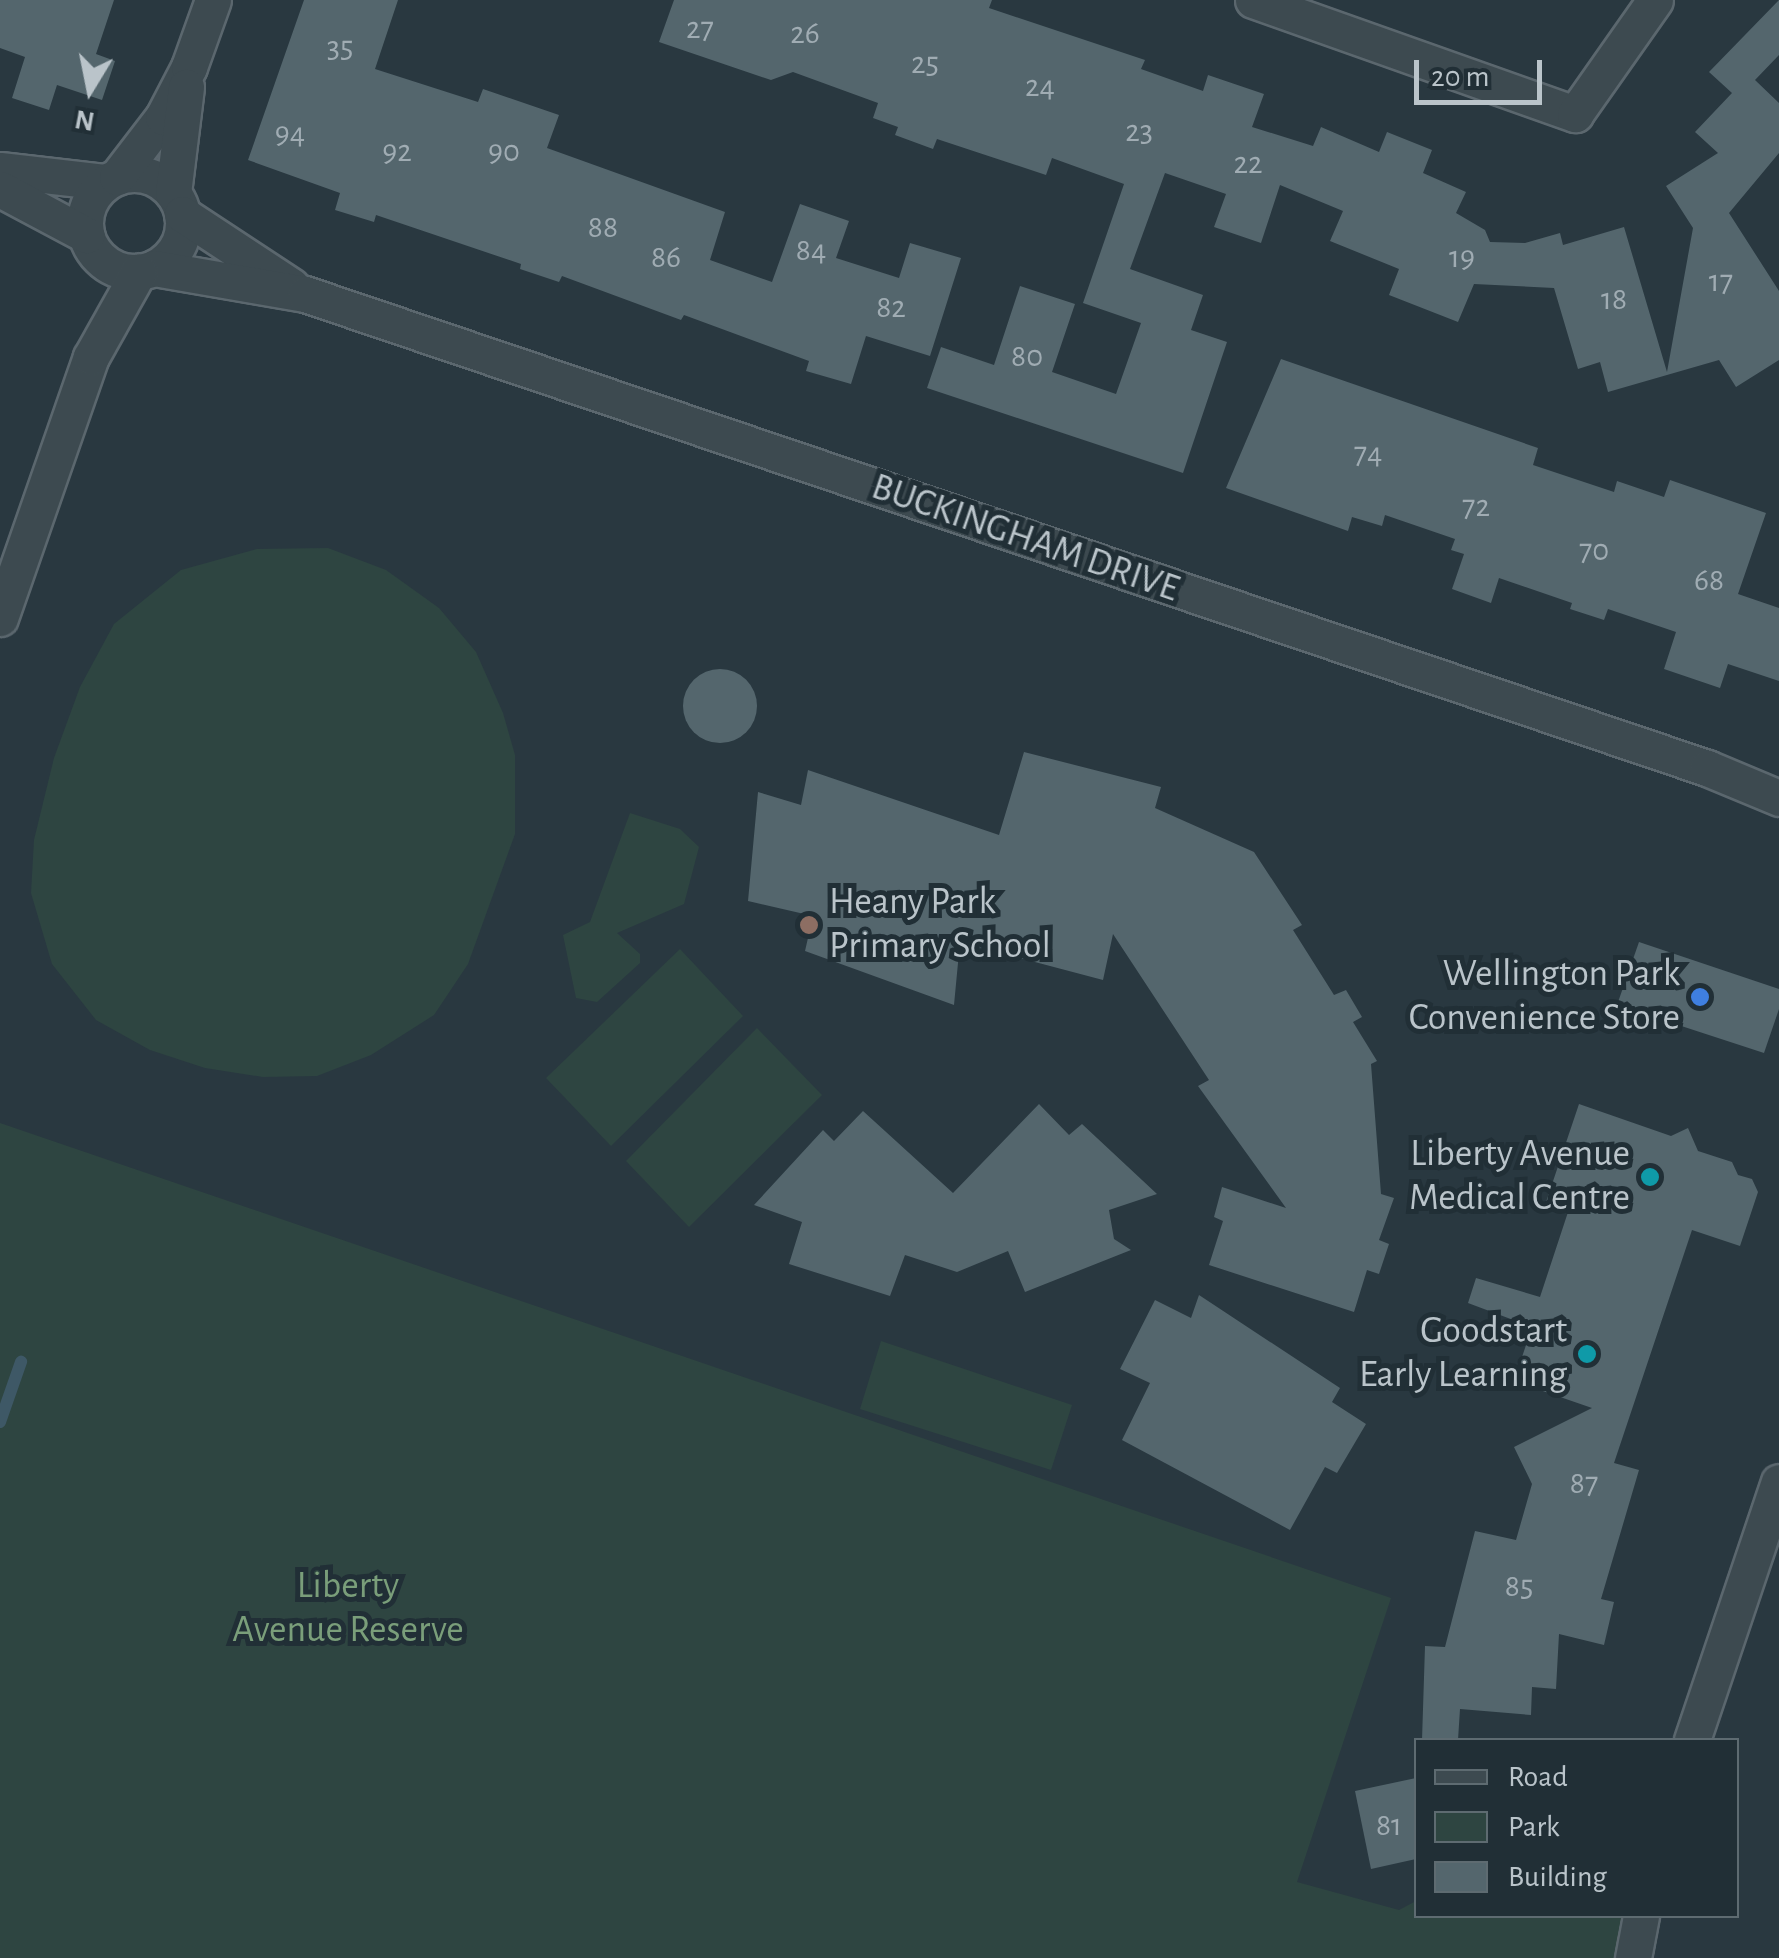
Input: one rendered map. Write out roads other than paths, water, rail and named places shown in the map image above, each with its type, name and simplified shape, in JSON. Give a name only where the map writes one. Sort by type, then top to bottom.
[{"type":"street","points":[[92,356],[94,248],[88,206],[163,117],[190,67],[213,0]]},
{"type":"street","points":[[1253,0],[1575,114],[1655,0]]},
{"type":"street","points":[[0,618],[92,356],[146,270],[180,240],[177,204],[190,67]]},
{"type":"street","points":[[0,170],[112,180],[148,176],[177,204]]},
{"type":"street","points":[[0,189],[48,210],[113,268],[146,270]]},
{"type":"street","name":"BUCKINGHAM DRIVE","points":[[177,204],[305,294]]},
{"type":"street","name":"BUCKINGHAM DRIVE","points":[[146,270],[305,294],[1762,785],[1779,798]]},
{"type":"street","points":[[1693,1738],[1779,1482]]},
{"type":"street","points":[[1634,1958],[1641,1918]]},
{"type":"waterway","points":[[0,1422],[21,1362]]},
{"type":"place","name":"Heany Park Primary School","points":[[809,925]]},
{"type":"place","name":"Wellington Park Convenience Store","points":[[1700,997]]},
{"type":"place","name":"Liberty Avenue Medical Centre","points":[[1650,1177]]},
{"type":"place","name":"Goodstart Early Learning","points":[[1587,1354]]},
{"type":"park label","name":"Liberty Avenue Reserve","points":[[348,1609]]}]
